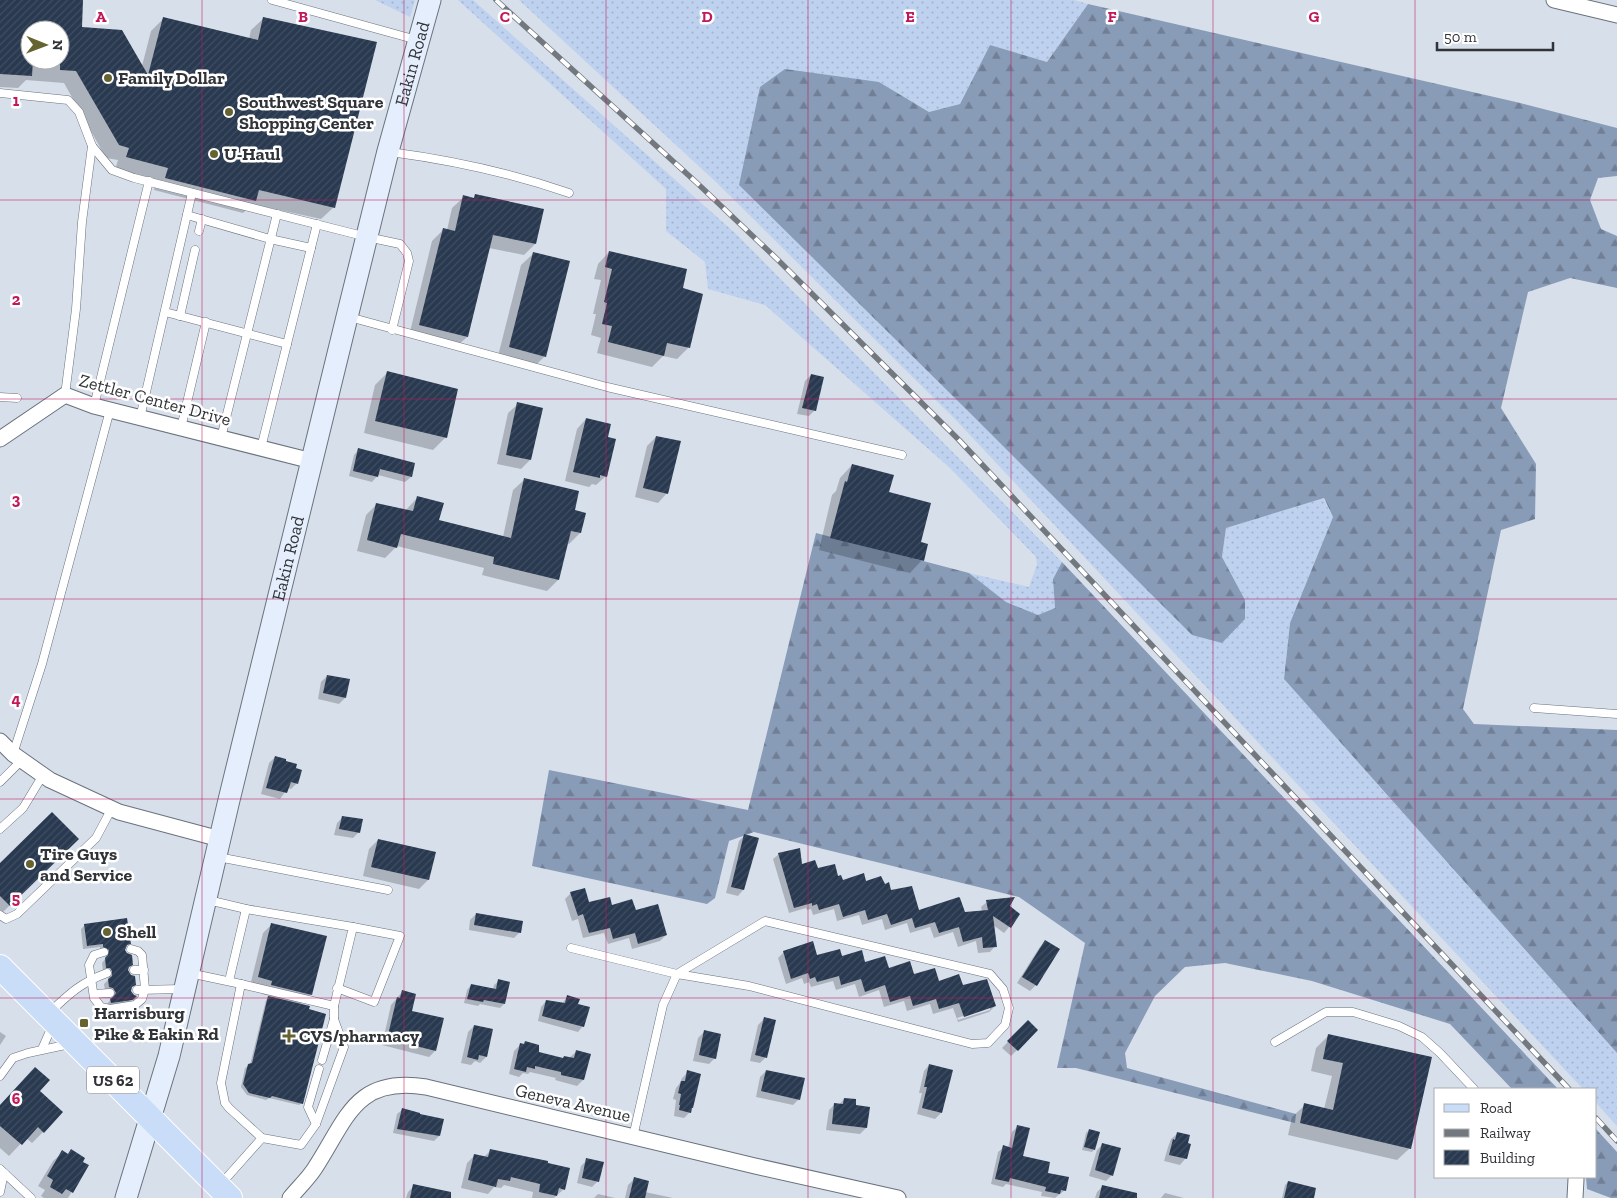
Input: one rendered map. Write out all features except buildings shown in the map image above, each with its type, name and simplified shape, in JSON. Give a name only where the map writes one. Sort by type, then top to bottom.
[{"type":"main road","name":"US 62","points":[[0,967],[224,1192]]},
{"type":"street","name":"Eakin Road","points":[[126,1198],[170,1056],[186,981],[347,317],[388,151],[430,0]]},
{"type":"street","points":[[1554,0],[1617,15]]},
{"type":"street","name":"Zettler Center Drive","points":[[0,439],[65,395],[94,406],[312,461]]},
{"type":"street","points":[[0,741],[17,757],[50,780],[120,812],[218,848]]},
{"type":"street","name":"Geneva Avenue","points":[[290,1198],[314,1171],[343,1119],[352,1108],[362,1098],[387,1086],[426,1087],[898,1198]]},
{"type":"street","points":[[1575,1178],[1575,1198]]},
{"type":"lane","points":[[272,0],[419,41]]},
{"type":"lane","points":[[0,93],[68,100],[79,112],[92,146],[112,170],[276,214],[400,244],[407,253],[409,261],[392,330]]},
{"type":"lane","points":[[65,395],[76,309],[82,222],[92,146]]},
{"type":"lane","points":[[388,151],[429,157],[530,180],[568,194]]},
{"type":"lane","points":[[94,406],[149,181]]},
{"type":"lane","points":[[140,418],[192,192]]},
{"type":"lane","points":[[221,438],[276,214]]},
{"type":"lane","points":[[187,215],[270,239],[311,248]]},
{"type":"lane","points":[[199,231],[202,219]]},
{"type":"lane","points":[[261,448],[316,224]]},
{"type":"lane","points":[[180,316],[195,250]]},
{"type":"lane","points":[[164,312],[287,344]]},
{"type":"lane","points":[[347,317],[607,387],[902,455]]},
{"type":"lane","points":[[181,428],[206,322]]},
{"type":"lane","points":[[0,397],[17,398]]},
{"type":"lane","points":[[0,782],[17,757],[110,410]]},
{"type":"lane","points":[[1534,708],[1617,714]]},
{"type":"lane","points":[[0,829],[23,808],[42,774]]},
{"type":"lane","points":[[0,915],[6,919],[17,914],[96,838],[112,808]]},
{"type":"lane","points":[[218,848],[388,890]]},
{"type":"lane","points":[[206,900],[246,909],[400,936],[374,1002],[337,988]]},
{"type":"lane","points":[[229,981],[246,909]]},
{"type":"lane","points":[[571,948],[677,974],[749,986],[972,1044],[988,1043],[1005,1025],[1009,1008],[1003,989],[990,974],[765,921],[677,974],[663,1005],[633,1137]]},
{"type":"lane","points":[[322,1060],[334,1019],[337,988],[353,927]]},
{"type":"lane","points":[[104,952],[94,955],[89,964],[94,998],[101,1007],[110,1009],[135,1005],[142,999],[141,990],[144,970],[142,955],[138,951],[131,949]]},
{"type":"lane","points":[[134,970],[144,970]]},
{"type":"lane","points":[[42,1049],[51,1018],[74,989],[91,979],[107,973]]},
{"type":"lane","points":[[141,990],[186,981],[229,981],[334,1006]]},
{"type":"lane","points":[[241,984],[221,1083],[225,1103],[262,1138],[301,1145],[316,1124],[344,1047],[334,1019]]},
{"type":"lane","points":[[94,994],[110,993]]},
{"type":"lane","points":[[1275,1042],[1326,1012],[1353,1012],[1399,1026],[1422,1037],[1473,1088]]},
{"type":"lane","points":[[0,1076],[14,1058],[42,1049],[76,1042]]},
{"type":"lane","points":[[316,1124],[308,1107],[319,1069]]},
{"type":"lane","points":[[224,1192],[262,1138]]},
{"type":"lane","points":[[0,1192],[2,1171]]},
{"type":"lane","points":[[2,1171],[31,1198]]},
{"type":"shaded area","points":[[375,0],[415,0],[410,17]]},
{"type":"shaded area","points":[[458,0],[473,0],[735,233],[1062,562],[1053,579],[1055,608],[1038,615],[1006,602],[969,573],[1029,587],[1037,564],[1036,557],[950,468],[765,305],[708,289],[705,262],[666,231],[666,189]]},
{"type":"shaded area","points":[[519,0],[1074,0],[1088,4],[1047,62],[990,45],[960,104],[929,112],[879,82],[739,185],[973,416],[1245,600],[1222,557],[1226,528],[1323,498],[1333,517],[1290,623],[1284,679],[1617,1053],[1617,1126],[1597,1104],[1597,1088],[1582,1088],[954,418],[717,183]]},
{"type":"green space","points":[[1088,4],[1516,102],[1617,128],[1617,176],[1598,178],[1590,200],[1601,229],[1617,236],[1617,288],[1570,278],[1528,292],[1501,408],[1536,464],[1535,519],[1501,530],[1463,709],[1474,724],[1617,730],[1617,1053],[1284,679],[1290,623],[1333,517],[1324,498],[1226,528],[1222,557],[1245,600],[1245,619],[1222,643],[1192,635],[739,185],[760,87],[785,69],[879,82],[929,112],[960,104],[990,45],[1047,62]]},
{"type":"green space","points":[[816,533],[969,573],[1006,602],[1038,615],[1055,608],[1053,579],[1062,562],[1557,1088],[1511,1088],[1450,1024],[1312,981],[1225,963],[1185,967],[1155,996],[1125,1053],[1127,1068],[1296,1114],[1295,1123],[1076,1068],[1057,1068],[1085,943],[1019,897],[754,832],[729,841],[715,898],[707,904],[532,866],[549,770],[748,810]]},
{"type":"green space","points":[[1597,1130],[1617,1152],[1617,1198],[1611,1198],[1587,1189],[1586,1178],[1597,1178]]},
{"type":"railway","points":[[496,0],[697,183],[778,260],[959,440],[1568,1088]]},
{"type":"railway","points":[[1597,1119],[1617,1141]]},
{"type":"place","name":"Family Dollar","points":[[108,78]]},
{"type":"place","name":"Southwest Square Shopping Center","points":[[229,112]]},
{"type":"place","name":"U-Haul","points":[[214,154]]},
{"type":"place","name":"Tire Guys and Service","points":[[30,864]]},
{"type":"place","name":"Shell","points":[[107,932]]},
{"type":"place","name":"Harrisburg Pike & Eakin Rd","points":[[84,1023]]},
{"type":"place","name":"CVS/pharmacy","points":[[289,1036]]}]
